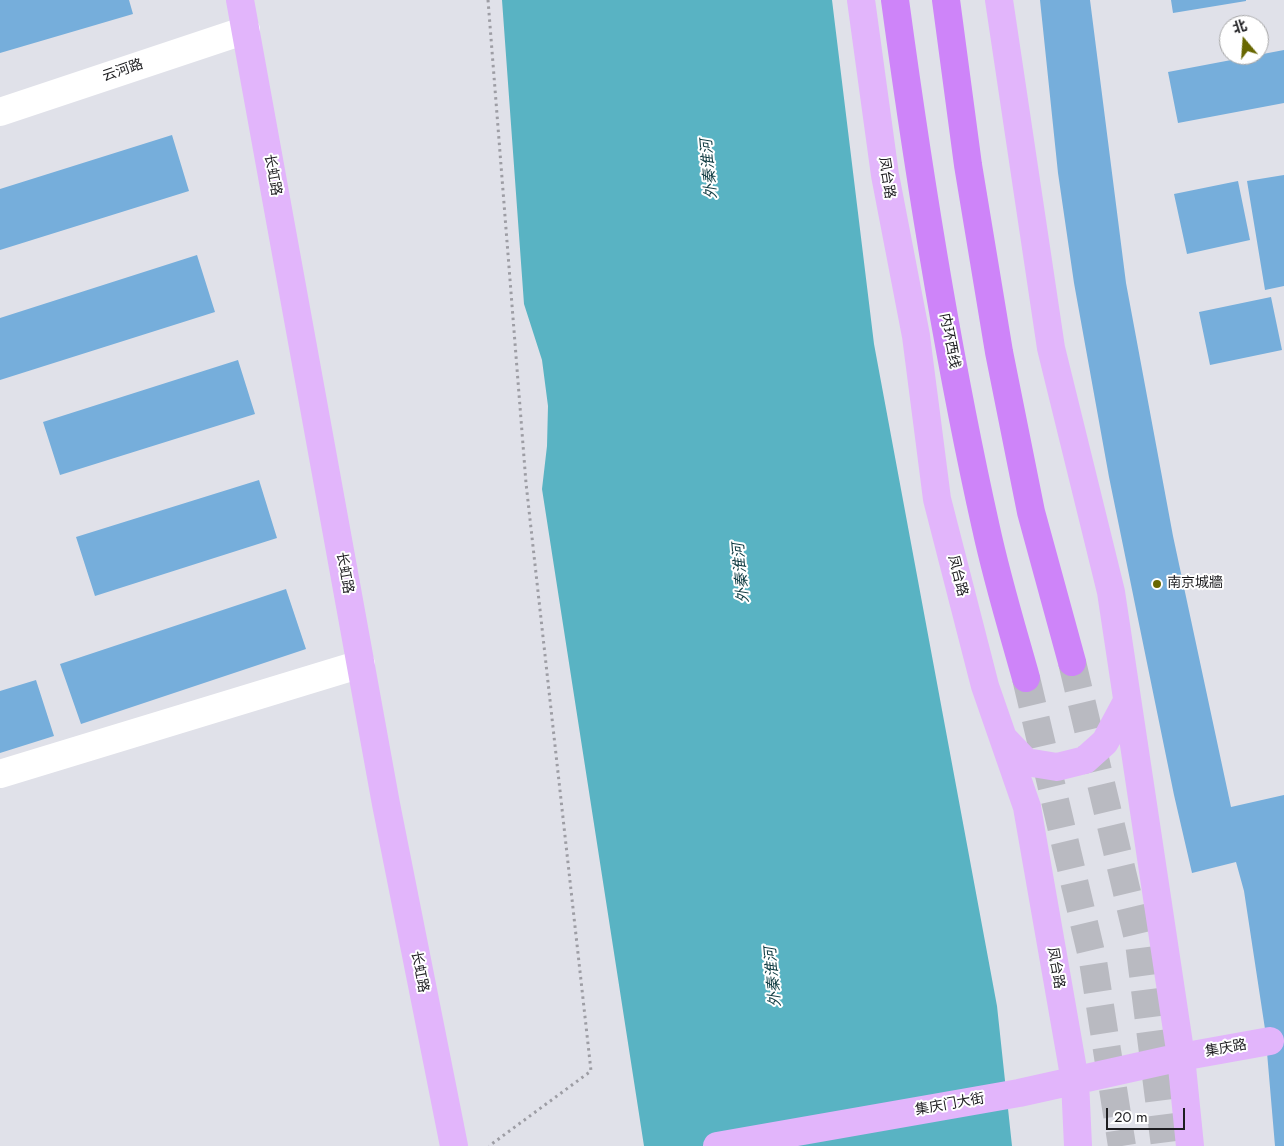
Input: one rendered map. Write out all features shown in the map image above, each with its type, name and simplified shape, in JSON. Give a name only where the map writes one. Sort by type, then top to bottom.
[{"type":"highway","name":"内环西线","points":[[895,0],[919,176],[952,355],[986,529],[1026,678]]},
{"type":"highway","points":[[946,0],[968,165],[998,352],[1031,512],[1072,662]]},
{"type":"main road","name":"长虹路","points":[[240,0],[388,814],[454,1146]]},
{"type":"main road","name":"凤台路","points":[[861,0],[885,174],[916,336],[937,499],[985,686],[1027,807],[1075,1081],[1078,1146]]},
{"type":"main road","points":[[999,0],[1052,348],[1111,592],[1181,1057],[1190,1146]]},
{"type":"main road","points":[[1004,739],[1026,762],[1057,767],[1085,760],[1105,742],[1127,701]]},
{"type":"main road","name":"集庆路","points":[[1181,1057],[1270,1041]]},
{"type":"main road","name":"集庆门大街","points":[[717,1146],[1019,1093],[1181,1057]]},
{"type":"street","name":"云河路","points":[[0,112],[246,30]]},
{"type":"street","points":[[0,774],[361,664]]},
{"type":"path","points":[[488,0],[526,483],[591,1071],[489,1146]]},
{"type":"water","name":"外秦淮河","points":[[502,0],[832,0],[874,344],[997,1006],[1012,1146],[644,1146],[542,489],[547,446],[548,406],[542,360],[524,304]]},
{"type":"building","points":[[0,0],[129,0],[133,14],[0,53]]},
{"type":"building","name":"南京城牆","points":[[1040,0],[1090,0],[1126,283],[1173,536],[1231,807],[1284,795],[1284,1146],[1275,1146],[1265,1029],[1244,891],[1236,862],[1192,873],[1174,795],[1109,477],[1074,283],[1058,173]]},
{"type":"building","points":[[1171,0],[1246,0],[1246,1],[1173,13]]},
{"type":"building","points":[[1284,50],[1284,103],[1178,123],[1168,72],[1219,62],[1219,65],[1269,65],[1269,53]]},
{"type":"building","points":[[172,135],[189,191],[0,250],[0,189]]},
{"type":"building","points":[[1284,175],[1284,286],[1265,290],[1247,181]]},
{"type":"building","points":[[1238,181],[1250,240],[1187,254],[1174,194]]},
{"type":"building","points":[[197,255],[215,312],[0,380],[0,318]]},
{"type":"building","points":[[1271,297],[1282,350],[1210,365],[1199,312]]},
{"type":"building","points":[[238,360],[255,414],[60,475],[43,422]]},
{"type":"building","points":[[259,480],[277,538],[95,596],[76,537]]},
{"type":"building","points":[[286,589],[306,649],[81,724],[60,664]]},
{"type":"building","points":[[36,680],[54,736],[0,753],[0,691]]},
{"type":"tunnel","points":[[1072,662],[1139,943],[1165,1146]]},
{"type":"tunnel","points":[[1026,678],[1093,961],[1122,1146]]},
{"type":"place","name":"南京城牆","points":[[1157,584]]}]
